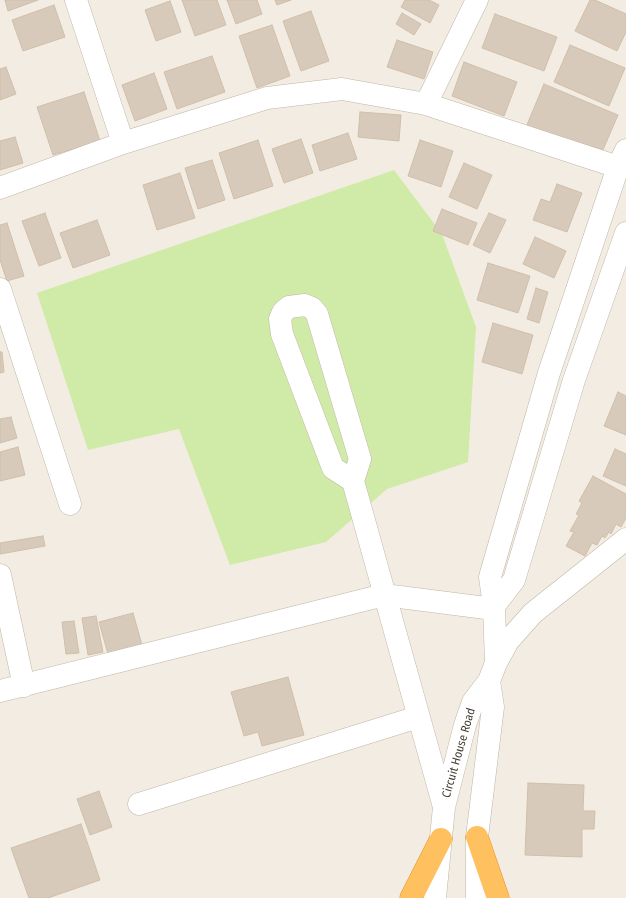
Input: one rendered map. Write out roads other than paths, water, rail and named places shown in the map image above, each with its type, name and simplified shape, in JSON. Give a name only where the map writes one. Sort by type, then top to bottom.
[{"type":"highway","points":[[477,837],[498,898]]},
{"type":"highway","points":[[411,898],[441,839]]},
{"type":"street","points":[[426,104],[477,0]]},
{"type":"street","points":[[80,1],[123,143]]},
{"type":"street","points":[[0,188],[123,143],[267,98],[342,89],[426,104],[622,159],[549,373],[490,577],[494,607],[492,672],[493,707],[477,837],[477,898]]},
{"type":"street","points":[[494,607],[514,580],[574,380],[626,233]]},
{"type":"street","points":[[0,289],[70,504]]},
{"type":"street","points":[[353,480],[333,468],[282,334],[280,319],[283,312],[289,307],[306,305],[312,308],[317,314],[360,459],[353,480],[444,807]]},
{"type":"street","name":"Circuit House Road","points":[[435,898],[444,807],[465,725],[474,702],[508,641],[533,613],[626,539]]},
{"type":"street","points":[[0,575],[5,621],[24,686]]},
{"type":"street","points":[[0,691],[384,595],[494,607]]},
{"type":"street","points":[[139,804],[418,717]]}]
